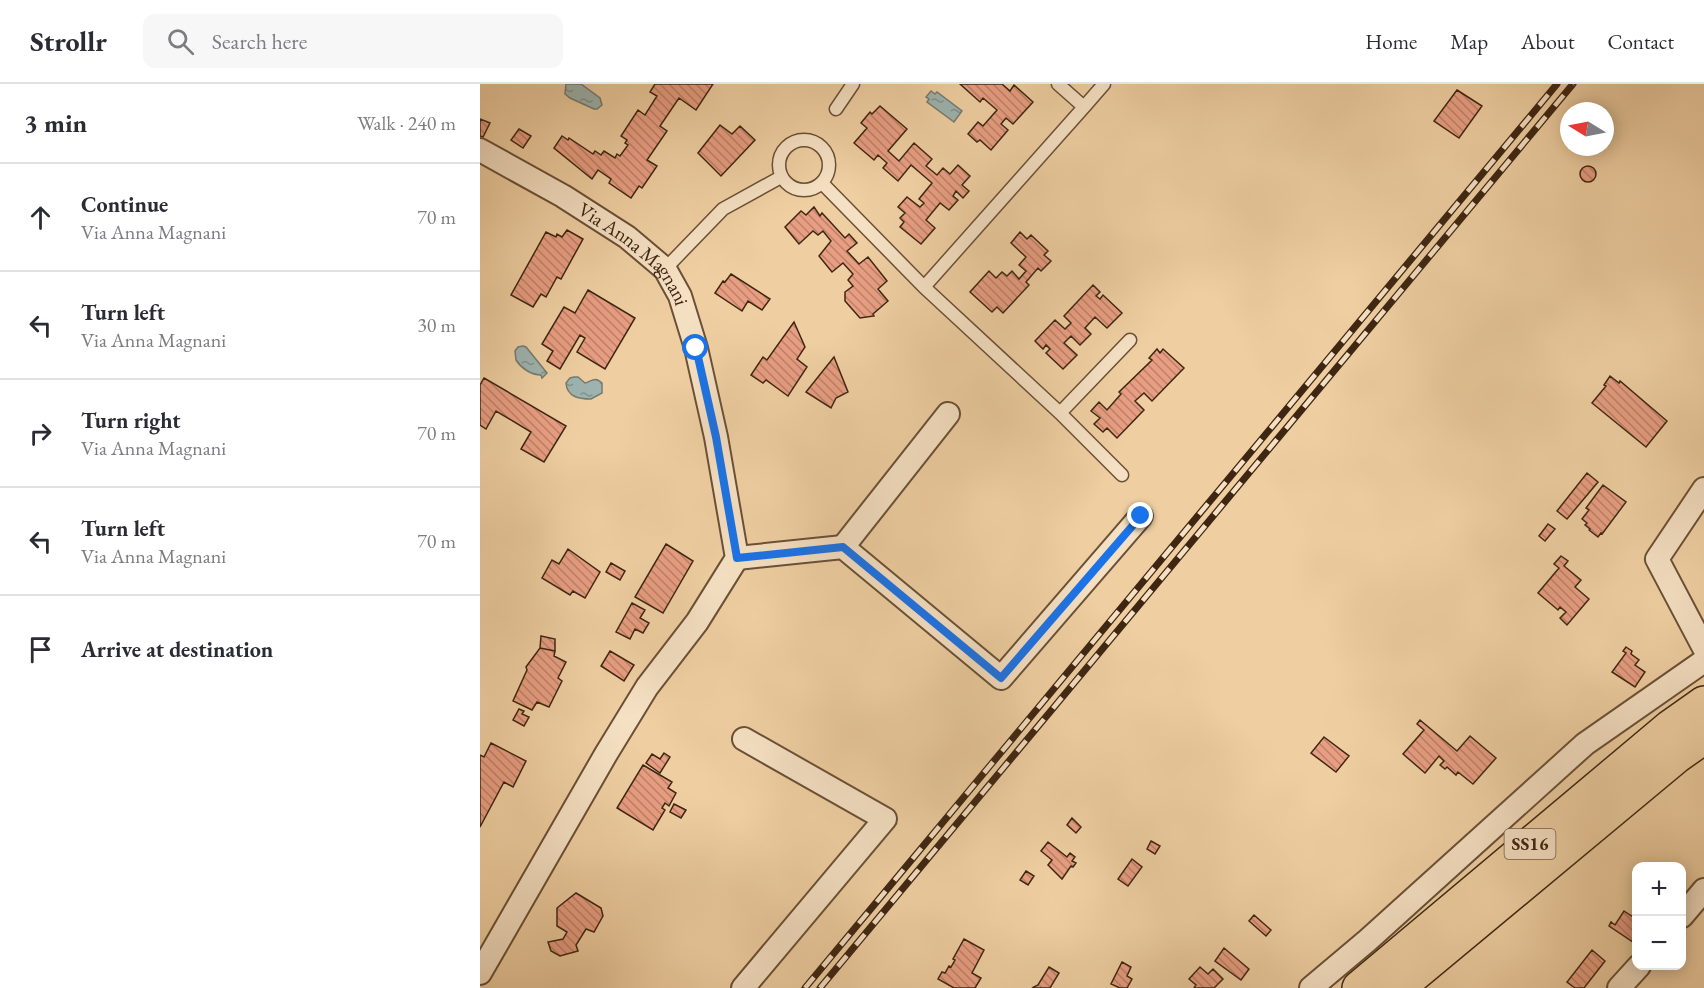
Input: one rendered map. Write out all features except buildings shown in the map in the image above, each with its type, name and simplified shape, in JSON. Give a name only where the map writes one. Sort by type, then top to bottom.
[{"type":"highway","name":"SS16","points":[[1359,988],[1670,728],[1704,704]]},
{"type":"highway","name":"SS16","points":[[1398,988],[1677,756],[1704,737]]},
{"type":"street","name":"Via Anna Magnani","points":[[480,150],[563,196],[618,231],[665,269],[680,296],[696,348],[716,437],[737,558]]},
{"type":"street","points":[[843,547],[948,414]]},
{"type":"street","points":[[1704,489],[1658,559],[1704,648]]},
{"type":"street","points":[[480,973],[647,687],[697,622],[737,558],[843,547],[1001,678],[1141,516]]},
{"type":"street","points":[[1311,988],[1368,940],[1585,744],[1704,661]]},
{"type":"street","points":[[743,988],[885,819],[744,740]]},
{"type":"street","points":[[1686,911],[1704,890]]},
{"type":"street","points":[[1619,988],[1635,970]]},
{"type":"lane","points":[[836,109],[853,84]]},
{"type":"lane","points":[[1058,84],[1084,107]]},
{"type":"lane","points":[[924,287],[1104,84]]},
{"type":"lane","points":[[810,140],[823,148],[827,154],[829,169],[822,183],[808,190],[801,190],[786,183],[782,177],[779,160],[787,146],[794,141],[810,140]]},
{"type":"lane","points":[[665,269],[723,209],[782,177]]},
{"type":"lane","points":[[822,183],[924,287],[1060,413],[1122,475]]},
{"type":"lane","points":[[1060,413],[1130,340]]},
{"type":"water","points":[[566,84],[581,84],[600,98],[602,105],[594,109],[570,98],[565,94]]},
{"type":"water","points":[[931,91],[935,94],[937,92],[962,111],[954,122],[927,102],[929,99],[926,97]]},
{"type":"water","points":[[523,346],[547,373],[542,378],[541,375],[534,374],[521,366],[516,360],[515,351],[518,347]]},
{"type":"water","points":[[578,377],[585,383],[600,381],[602,393],[591,399],[574,396],[566,383]]},
{"type":"railway","points":[[805,988],[1557,84]]},
{"type":"railway","points":[[820,988],[1573,84]]},
{"type":"route","points":[[696,348],[716,437],[737,558],[843,547],[1001,678],[1141,516]]}]
